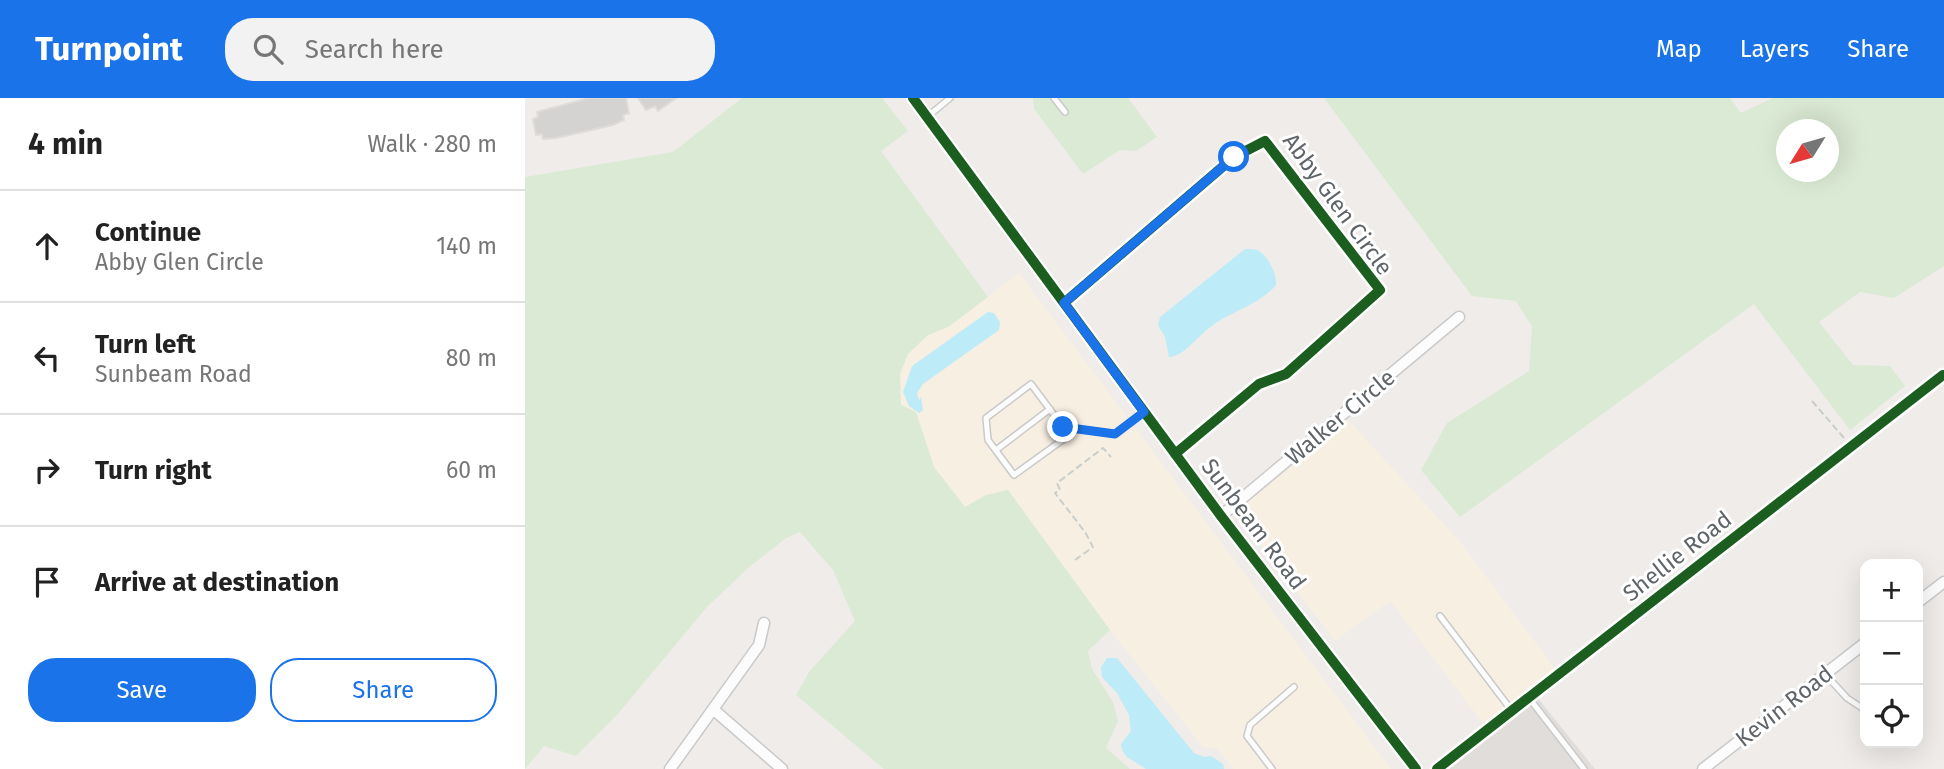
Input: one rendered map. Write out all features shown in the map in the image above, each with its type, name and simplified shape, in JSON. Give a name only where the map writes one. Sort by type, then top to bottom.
[{"type":"street","name":"Sunbeam Road","points":[[913,98],[1221,516],[1416,769]]},
{"type":"street","name":"Abby Glen Circle","points":[[1064,303],[1234,157],[1265,141],[1380,290],[1286,374],[1259,384],[1175,454]]},
{"type":"street","name":"Walker Circle","points":[[1221,516],[1458,317]]},
{"type":"street","name":"Shellie Road","points":[[1437,769],[1943,375]]},
{"type":"street","points":[[1923,598],[1944,582]]},
{"type":"street","points":[[670,769],[759,645],[764,623]]},
{"type":"street","name":"Kevin Road","points":[[1703,769],[1860,647]]},
{"type":"street","points":[[714,710],[782,769]]},
{"type":"lane","points":[[926,117],[950,98]]},
{"type":"lane","points":[[1054,98],[1065,112]]},
{"type":"lane","points":[[1031,384],[1063,427],[1067,436],[1014,475],[988,440],[986,418],[1031,384]]},
{"type":"lane","points":[[996,450],[1050,409]]},
{"type":"lane","points":[[1063,427],[1115,434],[1144,412]]},
{"type":"lane","points":[[1440,616],[1513,711]]},
{"type":"lane","points":[[1825,674],[1847,698],[1860,707]]},
{"type":"lane","points":[[1272,769],[1247,736],[1250,725],[1294,687]]},
{"type":"lane","points":[[1529,698],[1584,769]]},
{"type":"path","points":[[1812,401],[1851,447]]},
{"type":"path","points":[[1075,560],[1093,547],[1055,493],[1060,490],[1056,483],[1103,448],[1111,457]]},
{"type":"shaded area","points":[[1019,273],[1391,769],[1233,769],[1217,748],[1203,747],[1110,630],[1008,490],[986,495],[965,507],[934,467],[916,412],[901,405],[900,374],[908,354],[928,335],[948,327]]},
{"type":"shaded area","points":[[1339,410],[1461,543],[1556,670],[1485,726],[1390,601],[1335,641],[1229,502]]},
{"type":"shaded area","points":[[1532,691],[1595,769],[1435,769],[1432,765]]},
{"type":"green space","points":[[742,98],[882,98],[908,131],[881,151],[988,297],[948,327],[928,335],[908,354],[900,374],[901,405],[916,412],[934,467],[965,507],[986,495],[1008,490],[1110,630],[1088,651],[1092,669],[1113,702],[1118,721],[1106,748],[1130,769],[884,769],[796,695],[809,672],[855,621],[833,570],[800,532],[786,538],[748,568],[707,607],[617,715],[576,756],[544,746],[525,769],[525,177],[673,152]]},
{"type":"green space","points":[[1033,98],[1128,98],[1157,137],[1136,151],[1120,150],[1083,174],[1034,109]]},
{"type":"green space","points":[[1324,98],[1730,98],[1741,113],[1773,98],[1944,98],[1944,266],[1894,298],[1860,292],[1819,322],[1853,365],[1890,366],[1905,386],[1850,430],[1754,304],[1460,517],[1421,470],[1447,423],[1529,371],[1532,327],[1516,301],[1472,296]]},
{"type":"water","points":[[1245,249],[1257,250],[1265,256],[1273,270],[1276,285],[1261,298],[1217,322],[1180,354],[1169,357],[1165,337],[1158,325],[1160,317]]},
{"type":"water","points":[[988,312],[994,313],[1000,322],[999,330],[923,384],[917,393],[919,400],[921,397],[923,410],[919,413],[909,406],[903,392],[912,366]]},
{"type":"water","points":[[1107,658],[1117,658],[1194,753],[1204,757],[1211,756],[1223,764],[1224,769],[1146,769],[1127,757],[1121,744],[1131,731],[1129,715],[1117,693],[1102,677],[1101,667]]},
{"type":"building","points":[[589,98],[626,98],[629,113],[623,115],[624,120],[613,125],[556,138],[543,139],[542,134],[536,135],[533,119],[538,117],[537,112]]},
{"type":"building","points":[[638,98],[676,98],[658,111],[655,106],[646,110]]},
{"type":"cycle path","points":[[913,98],[1221,516],[1416,769]]},
{"type":"cycle path","points":[[1064,303],[1234,157],[1265,141],[1380,290],[1286,374],[1259,384],[1175,454]]},
{"type":"cycle path","points":[[1437,769],[1943,375]]},
{"type":"route","points":[[1063,427],[1115,434],[1144,412],[1064,303],[1234,157]]}]
